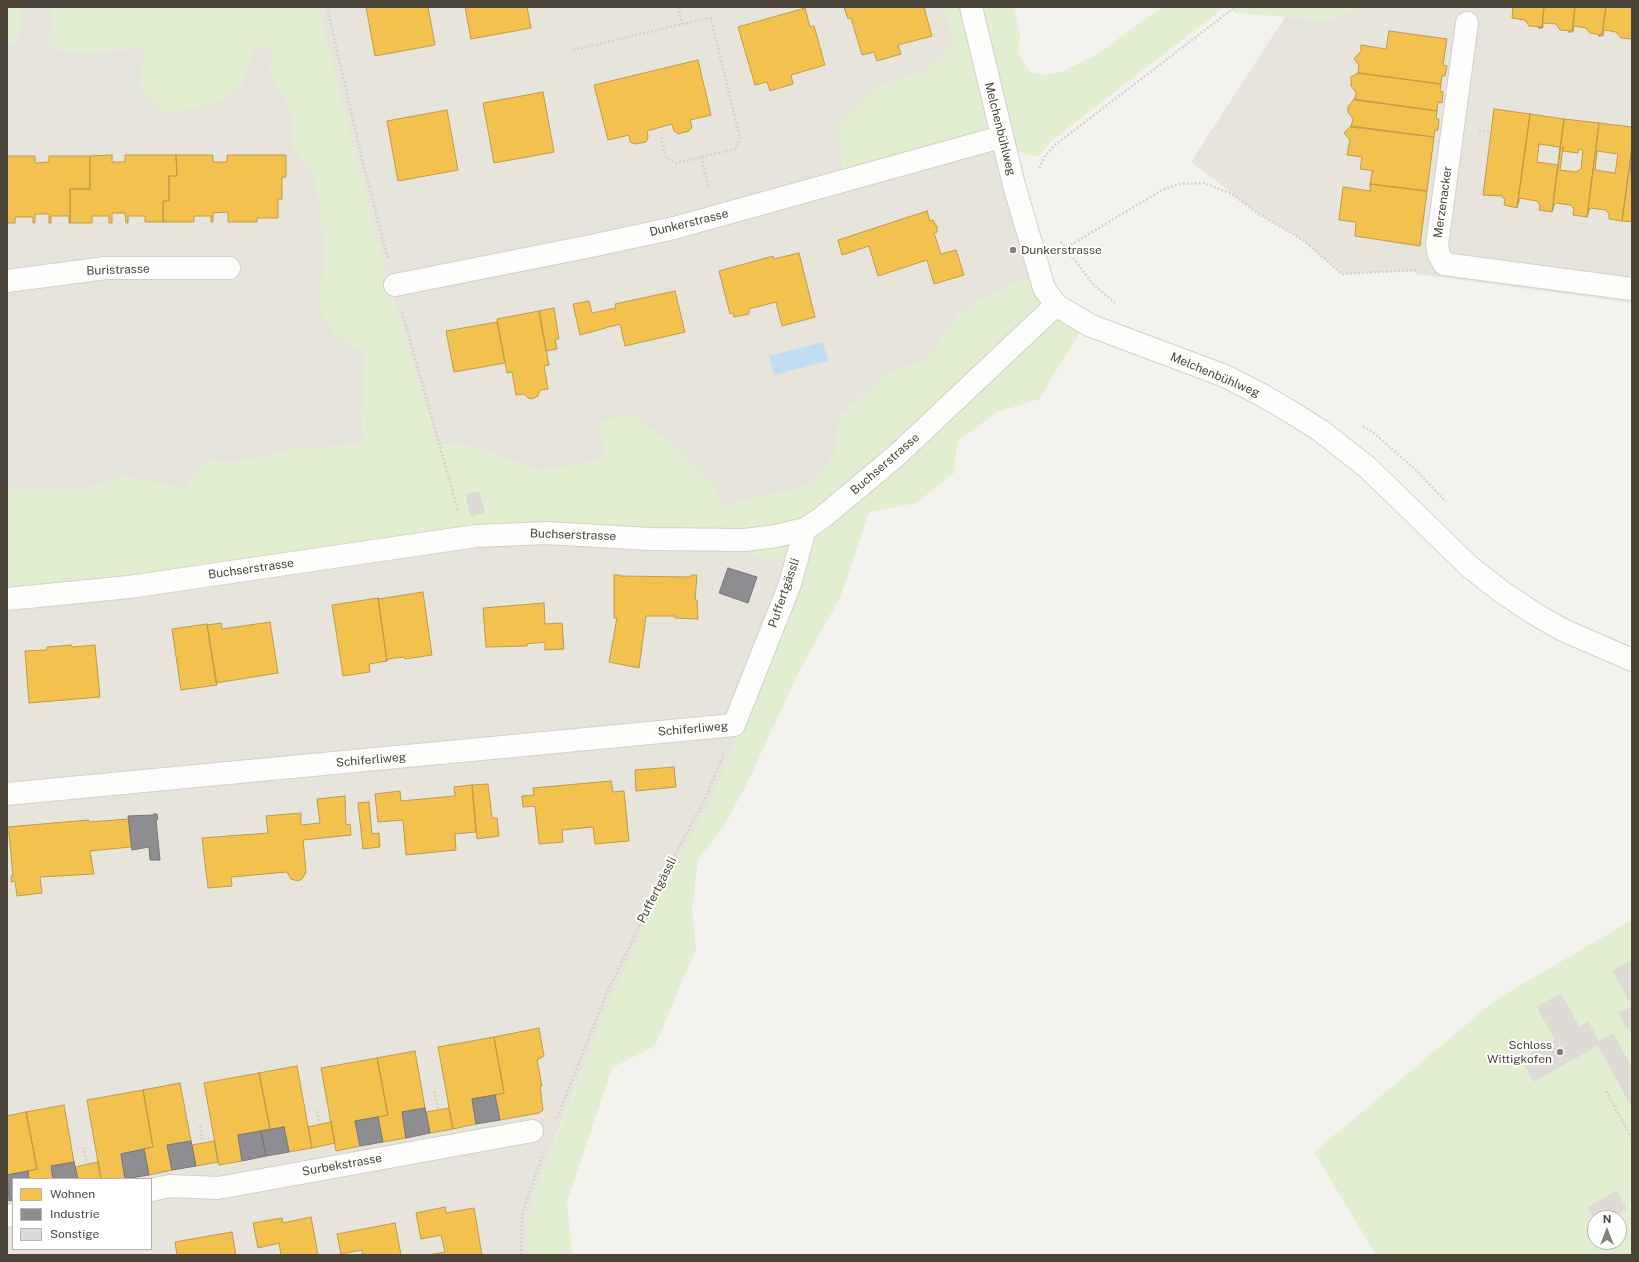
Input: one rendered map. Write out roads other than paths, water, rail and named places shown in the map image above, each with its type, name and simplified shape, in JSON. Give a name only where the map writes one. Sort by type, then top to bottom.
[{"type":"street","name":"Melchenbühlweg","points":[[971,7],[1001,137],[1044,288],[1056,305],[1089,325],[1225,376],[1291,412],[1321,431],[1367,467],[1471,568],[1502,592],[1535,614],[1563,630],[1632,660]]},
{"type":"street","name":"Merzenacker","points":[[1467,23],[1437,245],[1439,255],[1444,264],[1632,289]]},
{"type":"street","name":"Dunkerstrasse","points":[[394,285],[591,246],[715,217],[1001,137]]},
{"type":"street","name":"Buristrasse","points":[[7,281],[106,268],[229,268]]},
{"type":"street","name":"Buchserstrasse","points":[[7,598],[129,587],[476,536],[547,533],[650,539],[745,540],[776,536],[806,529],[823,517],[897,455],[1056,305]]},
{"type":"street","name":"Puffertgässli","points":[[734,725],[790,584],[806,529]]},
{"type":"street","name":"Schiferliweg","points":[[7,794],[734,725]]},
{"type":"street","name":"Surbekstrasse","points":[[152,1190],[170,1186],[218,1188],[532,1131]]},
{"type":"water","points":[[823,342],[828,361],[774,375],[769,356]]},
{"type":"place","name":"Dunkerstrasse","points":[[1013,250]]},
{"type":"place","name":"Schloss Wittigkofen","points":[[1560,1052]]}]
